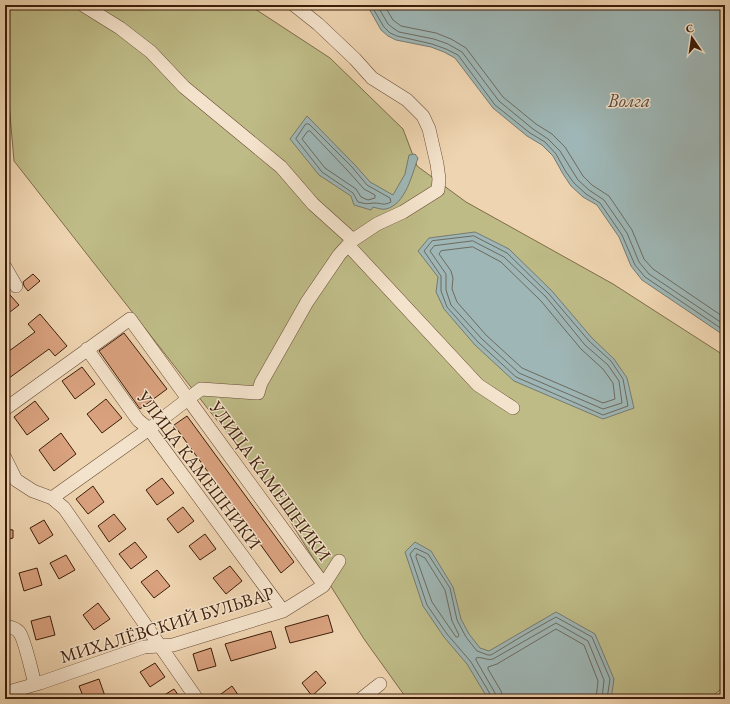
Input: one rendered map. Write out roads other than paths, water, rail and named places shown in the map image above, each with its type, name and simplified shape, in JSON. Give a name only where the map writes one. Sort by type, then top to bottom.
[{"type":"street","points":[[83,5],[120,28],[151,52],[184,86],[281,167],[313,204],[351,242],[478,385],[513,408]]},
{"type":"street","points":[[52,498],[149,429],[201,389],[258,393],[261,383],[307,302],[351,242],[377,224],[403,212],[438,190],[439,179],[433,146],[429,129],[423,116],[407,100],[372,78],[355,59],[318,24],[294,5]]},
{"type":"street","points":[[5,267],[16,286]]},
{"type":"street","name":"УЛИЦА КАМЕШНИКИ","points":[[283,612],[149,429],[138,420],[87,349],[130,319],[324,585]]},
{"type":"street","points":[[5,409],[87,349]]},
{"type":"street","points":[[5,458],[11,478],[33,491],[52,498],[64,508],[198,699]]},
{"type":"street","name":"МИХАЛЁВСКИЙ БУЛЬВАР","points":[[5,693],[22,694],[35,684],[144,647],[173,645],[283,612],[324,585],[339,561]]},
{"type":"street","points":[[5,626],[13,627],[19,632],[23,640],[35,684]]},
{"type":"street","points":[[361,699],[380,684]]},
{"type":"water","name":"Волга","points":[[367,5],[725,5],[725,336],[642,280],[631,266],[619,237],[597,205],[583,197],[571,186],[553,156],[542,145],[527,136],[493,108],[455,58],[431,47],[396,40],[388,36],[381,30]]},
{"type":"water","points":[[307,116],[370,182],[393,195],[405,174],[409,155],[415,154],[418,158],[407,188],[399,201],[386,209],[373,207],[371,210],[354,205],[351,196],[319,175],[290,139]]},
{"type":"water","points":[[475,232],[509,249],[552,291],[592,338],[614,359],[627,378],[634,408],[603,419],[514,381],[475,345],[444,309],[436,292],[438,277],[418,251],[429,238]]},
{"type":"water","points":[[415,542],[431,551],[453,587],[461,619],[469,634],[480,648],[489,651],[556,612],[595,634],[614,679],[611,699],[488,699],[467,664],[444,637],[423,606],[405,552]]}]
